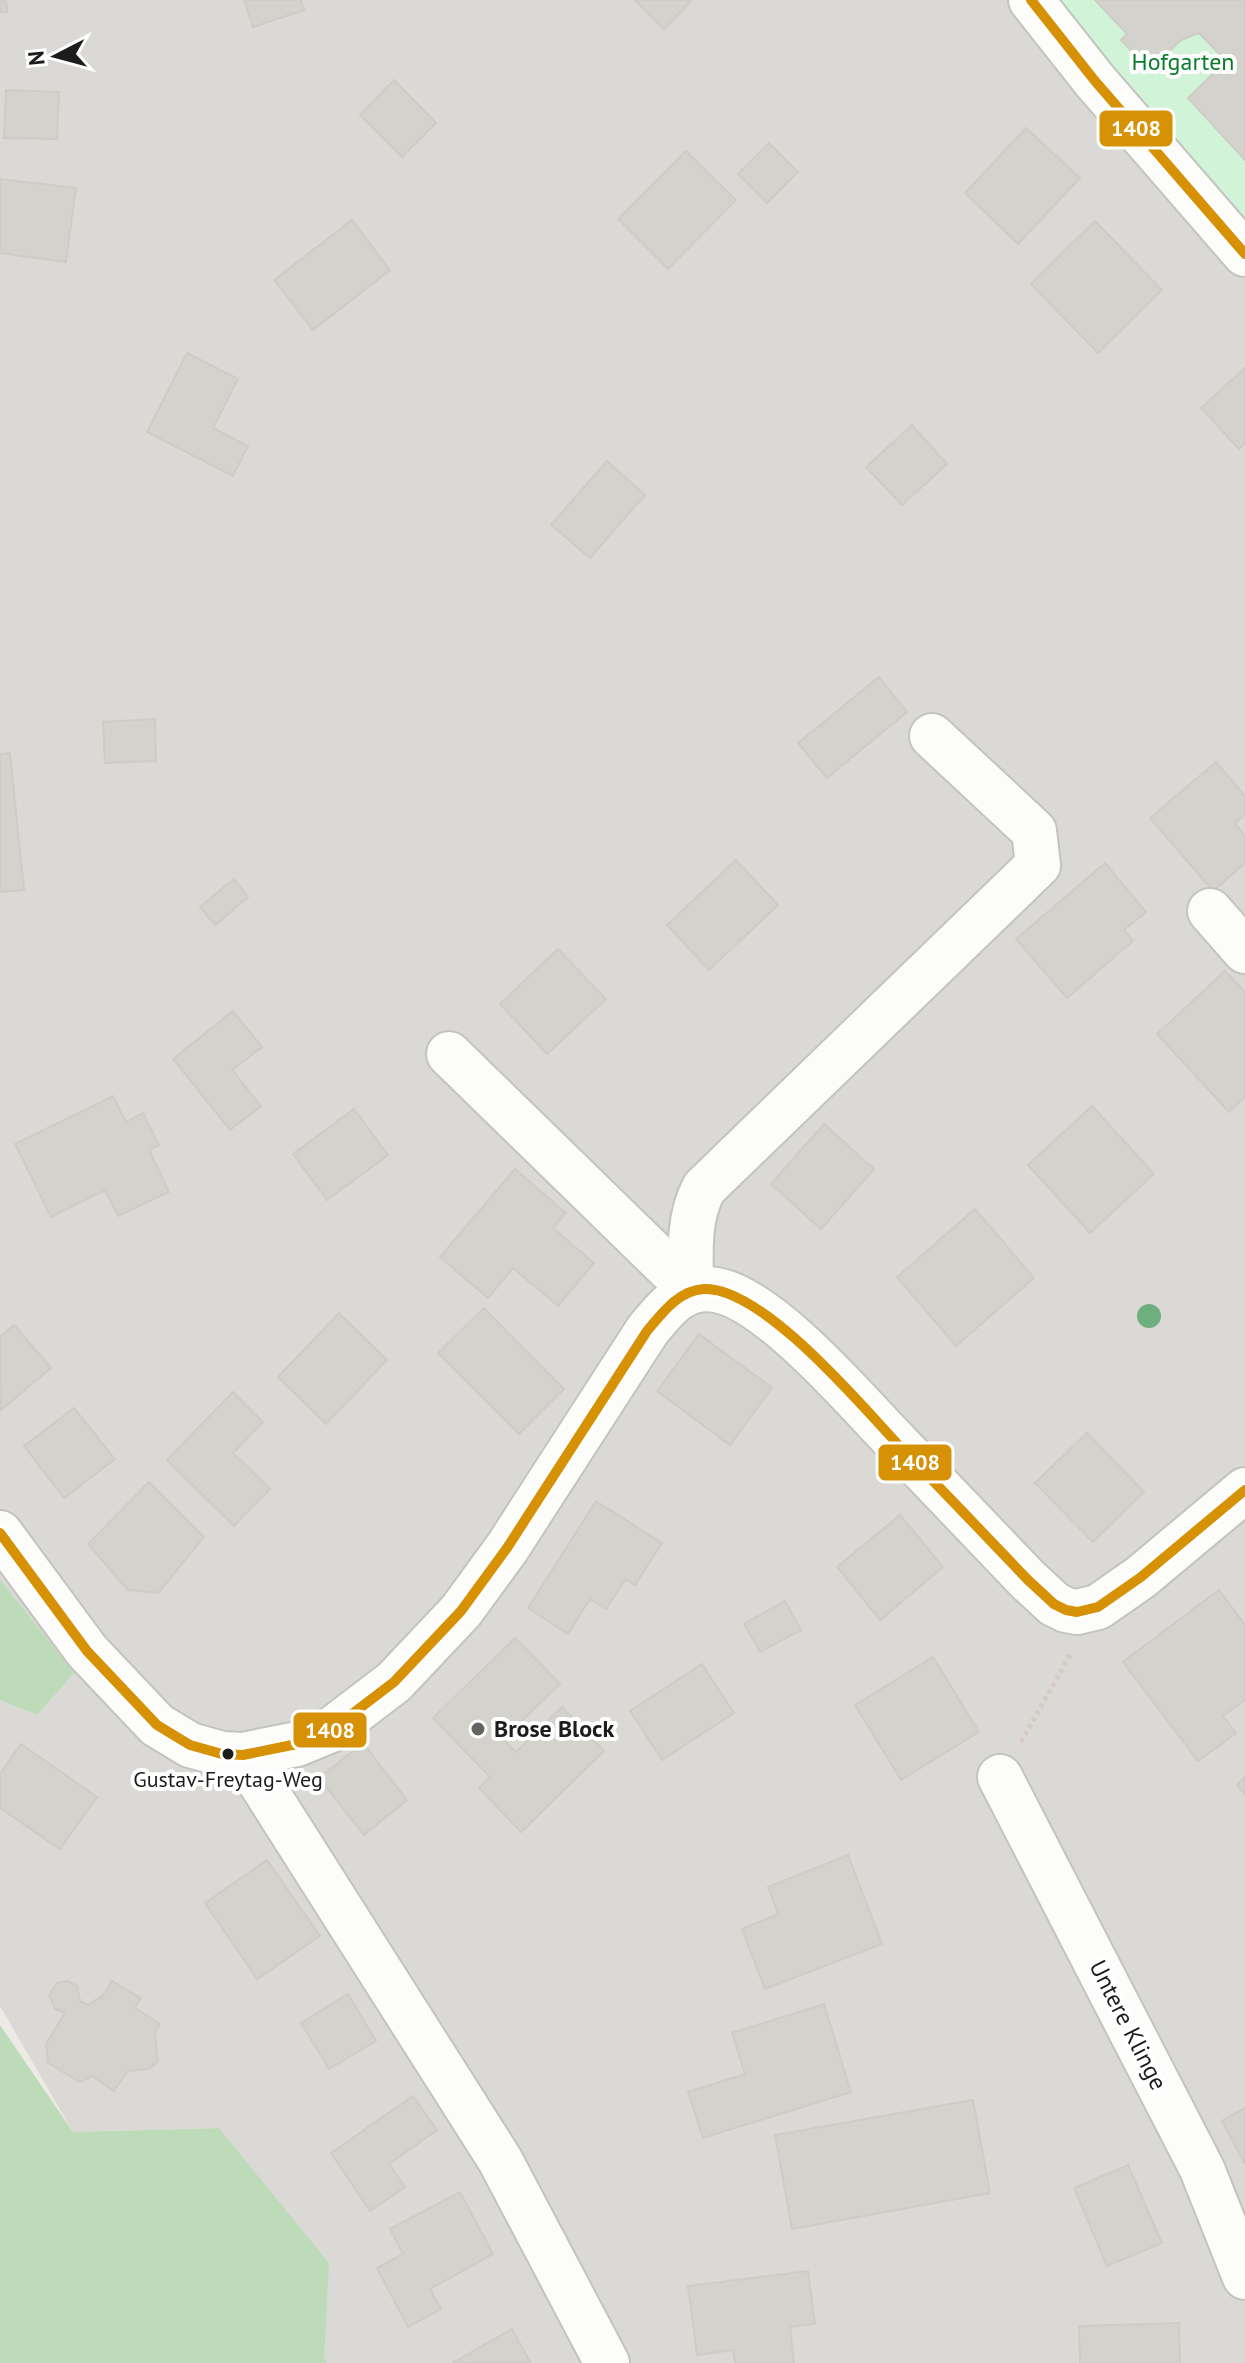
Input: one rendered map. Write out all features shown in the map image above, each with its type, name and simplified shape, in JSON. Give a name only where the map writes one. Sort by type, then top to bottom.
[{"type":"street","points":[[1031,0],[1095,81],[1245,254]]},
{"type":"street","points":[[691,1290],[691,1228],[695,1205],[704,1188],[1038,865],[1034,831],[932,736]]},
{"type":"street","points":[[1210,911],[1245,951]]},
{"type":"street","points":[[449,1054],[691,1290]]},
{"type":"street","points":[[0,1533],[87,1651],[157,1725],[190,1745],[222,1754],[243,1755],[297,1744],[331,1730],[394,1682],[461,1611],[507,1548],[647,1331],[670,1303],[691,1290],[714,1289],[740,1297],[800,1342],[1054,1604],[1077,1612],[1098,1607],[1141,1577],[1245,1490]]},
{"type":"street","points":[[243,1755],[500,2160],[607,2363]]},
{"type":"street","name":"Untere Klinge","points":[[1000,1777],[1202,2169],[1245,2277]]},
{"type":"path","points":[[1000,1777],[1098,1607]]},
{"type":"shaded area","points":[[0,0],[1027,0],[1245,258],[1245,2363],[326,2363],[219,2128],[73,2132],[0,2006],[0,1700],[37,1715],[73,1673],[0,1579]]},
{"type":"green space","name":"Hofgarten","points":[[1053,0],[1245,0],[1245,226]]},
{"type":"green space","points":[[0,1579],[74,1673],[37,1715],[0,1700]]},
{"type":"green space","points":[[0,2025],[73,2132],[219,2128],[329,2263],[324,2359],[327,2363],[0,2363]]},
{"type":"building","points":[[0,0],[6,0],[7,12],[0,12]]},
{"type":"building","points":[[244,0],[301,0],[304,10],[253,27]]},
{"type":"building","points":[[635,0],[692,0],[664,29]]},
{"type":"building","points":[[1095,0],[1245,0],[1245,160],[1188,98],[1226,61],[1199,33],[1181,40],[1150,70],[1121,40],[1127,34]]},
{"type":"building","points":[[394,80],[436,123],[402,157],[360,115]]},
{"type":"building","points":[[6,90],[59,92],[57,139],[4,138]]},
{"type":"building","points":[[1026,128],[1080,178],[1018,244],[965,193]]},
{"type":"building","points":[[769,143],[798,172],[767,203],[738,174]]},
{"type":"building","points":[[686,151],[736,200],[668,269],[618,219]]},
{"type":"building","points":[[0,179],[76,188],[66,262],[0,253]]},
{"type":"building","points":[[352,220],[390,270],[313,330],[274,280]]},
{"type":"building","points":[[1095,221],[1162,290],[1098,353],[1031,284]]},
{"type":"building","points":[[187,353],[238,379],[213,428],[248,446],[233,476],[147,432]]},
{"type":"building","points":[[1245,368],[1245,443],[1239,449],[1201,408]]},
{"type":"building","points":[[912,425],[947,464],[902,505],[866,467]]},
{"type":"building","points":[[607,461],[645,495],[590,558],[551,525]]},
{"type":"building","points":[[879,677],[907,712],[827,778],[798,743]]},
{"type":"building","points":[[155,719],[156,761],[105,763],[103,722]]},
{"type":"building","points":[[10,753],[24,890],[0,892],[0,754]]},
{"type":"building","points":[[1216,762],[1245,796],[1245,815],[1235,823],[1245,836],[1245,863],[1213,891],[1150,818]]},
{"type":"building","points":[[736,860],[778,905],[709,970],[667,925]]},
{"type":"building","points":[[1105,863],[1146,912],[1124,930],[1133,941],[1067,998],[1016,939]]},
{"type":"building","points":[[234,879],[248,897],[215,925],[200,907]]},
{"type":"building","points":[[558,949],[606,999],[547,1054],[500,1004]]},
{"type":"building","points":[[1225,971],[1245,992],[1245,1097],[1229,1112],[1157,1034]]},
{"type":"building","points":[[233,1011],[262,1047],[232,1070],[261,1106],[230,1130],[173,1059]]},
{"type":"building","points":[[113,1096],[126,1122],[143,1113],[159,1145],[149,1150],[169,1192],[118,1216],[105,1190],[51,1217],[15,1144]]},
{"type":"building","points":[[1092,1106],[1154,1174],[1090,1233],[1028,1165]]},
{"type":"building","points":[[354,1109],[388,1155],[327,1200],[293,1154]]},
{"type":"building","points":[[824,1124],[874,1169],[821,1229],[771,1184]]},
{"type":"building","points":[[515,1169],[566,1213],[553,1228],[594,1263],[558,1306],[513,1268],[488,1298],[440,1257]]},
{"type":"building","points":[[975,1209],[1034,1278],[956,1346],[897,1277]]},
{"type":"building","points":[[484,1308],[564,1389],[519,1434],[438,1353]]},
{"type":"building","points":[[339,1313],[387,1360],[326,1424],[278,1377]]},
{"type":"building","points":[[14,1325],[51,1368],[1,1410],[0,1337]]},
{"type":"building","points":[[699,1334],[772,1388],[730,1445],[657,1391]]},
{"type":"building","points":[[233,1392],[263,1422],[233,1453],[270,1489],[234,1526],[167,1460]]},
{"type":"building","points":[[74,1408],[115,1459],[64,1498],[24,1446]]},
{"type":"building","points":[[1087,1433],[1144,1492],[1093,1542],[1035,1483]]},
{"type":"building","points":[[149,1482],[204,1537],[158,1593],[128,1590],[88,1544]]},
{"type":"building","points":[[596,1501],[662,1543],[635,1585],[626,1579],[606,1609],[590,1599],[568,1634],[528,1608]]},
{"type":"building","points":[[900,1515],[943,1567],[880,1620],[837,1567]]},
{"type":"building","points":[[1219,1590],[1245,1625],[1245,1700],[1223,1716],[1236,1733],[1198,1761],[1123,1662]]},
{"type":"building","points":[[785,1601],[801,1630],[760,1652],[744,1624]]},
{"type":"building","name":"Brose Block","points":[[515,1638],[560,1684],[503,1739],[516,1752],[562,1707],[604,1751],[521,1832],[479,1788],[490,1777],[433,1718]]},
{"type":"building","points":[[933,1657],[979,1732],[901,1780],[855,1705]]},
{"type":"building","points":[[702,1664],[734,1713],[662,1760],[630,1711]]},
{"type":"building","points":[[363,1743],[407,1800],[364,1835],[319,1778]]},
{"type":"building","points":[[21,1744],[97,1797],[60,1849],[0,1808],[0,1774]]},
{"type":"building","points":[[1245,1777],[1245,1794],[1237,1785]]},
{"type":"building","points":[[848,1855],[882,1944],[765,1989],[742,1929],[778,1914],[768,1887]]},
{"type":"building","points":[[267,1860],[320,1936],[257,1979],[205,1903]]},
{"type":"building","points":[[68,1981],[77,1986],[80,2001],[88,2005],[103,1995],[112,1981],[141,1998],[135,2008],[160,2024],[155,2033],[158,2061],[149,2069],[128,2071],[114,2091],[92,2076],[80,2082],[48,2063],[46,2044],[65,2013],[55,2009],[49,1995],[57,1983]]},
{"type":"building","points":[[348,1994],[376,2041],[329,2069],[301,2023]]},
{"type":"building","points":[[824,2004],[851,2092],[703,2138],[688,2092],[745,2074],[732,2033]]},
{"type":"building","points":[[413,2096],[437,2130],[389,2164],[405,2187],[370,2211],[331,2153]]},
{"type":"building","points":[[973,2100],[990,2193],[792,2229],[775,2135]]},
{"type":"building","points":[[1245,2108],[1245,2164],[1222,2121]]},
{"type":"building","points":[[1128,2165],[1162,2243],[1107,2266],[1074,2188]]},
{"type":"building","points":[[460,2192],[493,2254],[430,2289],[441,2309],[408,2327],[377,2268],[403,2254],[390,2229]]},
{"type":"building","points":[[808,2271],[815,2324],[790,2327],[794,2363],[735,2363],[733,2350],[697,2355],[688,2286]]},
{"type":"building","points":[[1179,2323],[1180,2363],[1080,2363],[1079,2326]]},
{"type":"building","points":[[512,2329],[530,2362],[452,2363]]},
{"type":"transit line","name":"1408","points":[[1031,0],[1095,81],[1245,254]]},
{"type":"transit line","name":"1408","points":[[0,1533],[87,1651],[157,1725],[190,1745],[222,1754],[243,1755],[297,1744],[331,1730],[394,1682],[461,1611],[507,1548],[647,1331],[679,1298],[695,1290],[728,1294],[755,1308],[812,1354],[1028,1580],[1054,1604],[1066,1610],[1077,1612],[1098,1607],[1141,1577],[1245,1490]]},
{"type":"place","name":"Brose Block","points":[[478,1729]]},
{"type":"place","name":"Gustav-Freytag-Weg","points":[[228,1754]]}]
